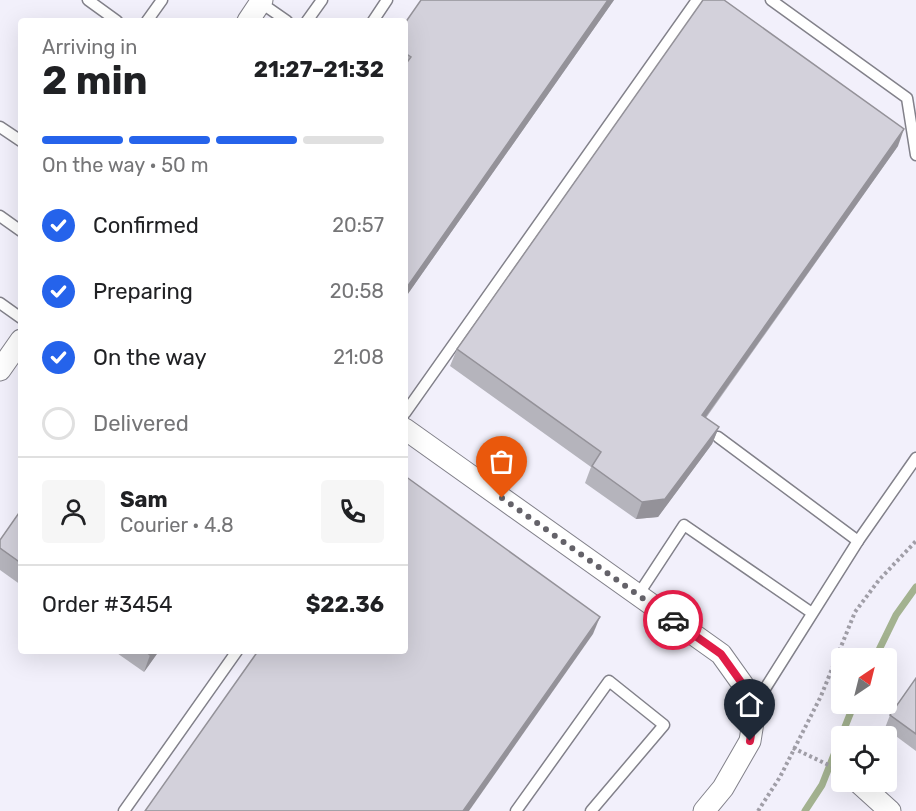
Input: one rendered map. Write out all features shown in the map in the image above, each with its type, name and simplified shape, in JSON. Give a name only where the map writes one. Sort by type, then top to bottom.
[{"type":"street","points":[[250,18],[262,1]]},
{"type":"street","points":[[0,370],[18,344]]},
{"type":"street","points":[[408,431],[721,654],[756,703],[750,741],[723,788],[704,811]]},
{"type":"street","points":[[868,792],[890,811]]},
{"type":"lane","points":[[88,0],[113,18]]},
{"type":"lane","points":[[149,18],[162,0]]},
{"type":"lane","points":[[309,18],[322,0]]},
{"type":"lane","points":[[375,18],[387,0]]},
{"type":"lane","points":[[408,409],[697,0]]},
{"type":"lane","points":[[771,0],[907,98],[916,155]]},
{"type":"lane","points":[[262,1],[283,18]]},
{"type":"lane","points":[[0,126],[18,139]]},
{"type":"lane","points":[[0,216],[18,229]]},
{"type":"lane","points":[[0,303],[18,316]]},
{"type":"lane","points":[[718,437],[858,541]]},
{"type":"lane","points":[[756,703],[858,541],[916,458]]},
{"type":"lane","points":[[638,595],[684,525],[812,613]]},
{"type":"lane","points":[[124,811],[235,654]]},
{"type":"lane","points":[[516,811],[609,681],[664,724],[591,811]]},
{"type":"path","points":[[758,811],[780,777],[821,696],[855,612],[879,580],[916,542]]},
{"type":"path","points":[[793,748],[831,767]]},
{"type":"building","points":[[421,0],[608,0],[408,286],[408,61],[411,57],[408,55],[408,19]]},
{"type":"building","points":[[703,0],[724,0],[904,129],[702,415],[719,427],[665,499],[642,502],[592,466],[601,452],[457,349]]},
{"type":"building","points":[[408,478],[600,617],[463,811],[145,811],[256,654],[408,654]]},
{"type":"building","points":[[18,514],[18,561],[0,548],[0,540]]},
{"type":"building","points":[[916,678],[916,734],[890,715],[897,714],[897,705]]},
{"type":"waterway","points":[[880,648],[896,615],[916,587]]},
{"type":"waterway","points":[[805,811],[822,785],[850,714]]},
{"type":"way so far","points":[[502,498],[673,620]]},
{"type":"route","points":[[673,620],[721,654],[756,703],[750,741]]}]
